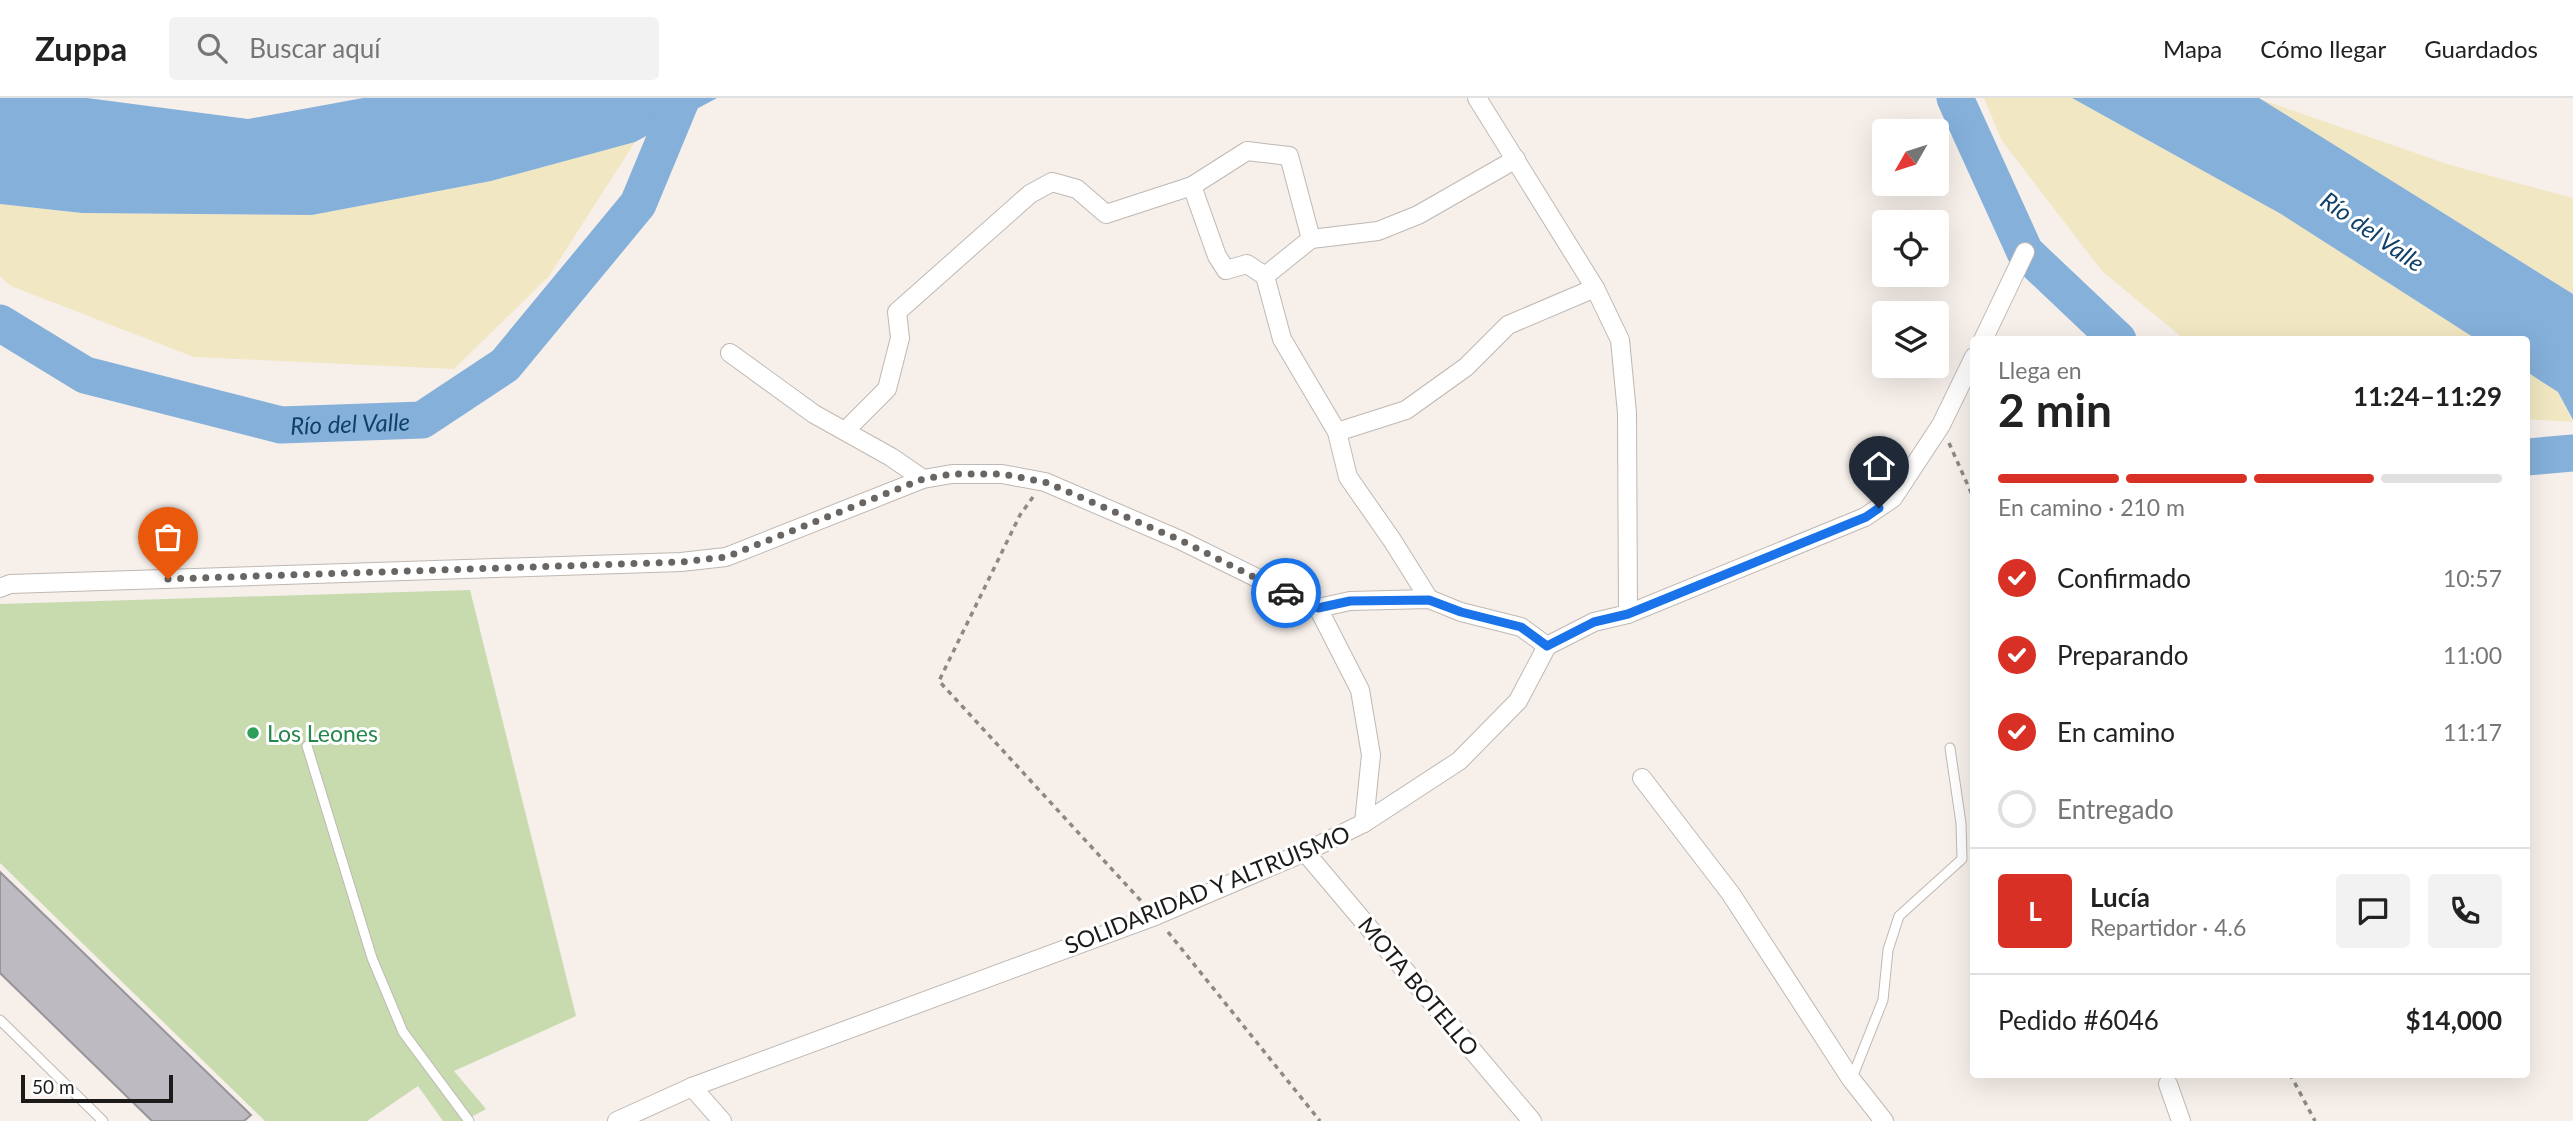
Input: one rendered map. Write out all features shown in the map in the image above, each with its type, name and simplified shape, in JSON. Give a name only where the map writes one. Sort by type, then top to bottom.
[{"type":"street","points":[[1477,98],[1595,288],[1620,340],[1627,413],[1628,614]]},
{"type":"street","points":[[845,431],[887,390],[900,338],[897,312],[1030,194],[1052,182],[1077,189],[1106,214],[1192,186],[1247,152],[1289,156],[1311,239]]},
{"type":"street","points":[[1265,276],[1311,239],[1378,231],[1418,215],[1516,159]]},
{"type":"street","points":[[1192,186],[1217,256],[1226,270],[1247,264],[1265,276],[1282,340],[1337,432],[1348,477],[1429,600]]},
{"type":"street","points":[[1985,336],[2025,253]]},
{"type":"street","points":[[1337,432],[1406,410],[1466,366],[1508,325],[1595,288]]},
{"type":"street","points":[[730,353],[767,382],[923,479]]},
{"type":"street","points":[[1318,608],[1350,601],[1429,600],[1461,612],[1521,627],[1547,646],[1594,622],[1628,614],[1866,517],[1893,498],[1941,425],[1970,366]]},
{"type":"street","points":[[0,588],[37,583],[681,562],[726,557],[923,479],[952,474],[1002,474],[1045,482],[1180,540],[1318,608],[1360,690],[1371,755],[1364,823]]},
{"type":"street","name":"SOLIDARIDAD Y ALTRUISMO","points":[[617,1121],[692,1087],[1154,916],[1305,852],[1364,823],[1459,761],[1518,701],[1547,646]]},
{"type":"street","points":[[1642,778],[1731,894],[1851,1079],[1884,1121]]},
{"type":"street","name":"MOTA BOTELLO","points":[[1305,852],[1532,1121]]},
{"type":"street","points":[[2168,1084],[2180,1121]]},
{"type":"street","points":[[692,1087],[722,1121]]},
{"type":"lane","points":[[307,746],[372,958],[403,1032],[469,1121]]},
{"type":"lane","points":[[1851,1079],[1883,1000],[1888,950],[1899,916],[1962,859],[1961,823],[1950,748]]},
{"type":"lane","points":[[0,1020],[103,1121]]},
{"type":"path","points":[[1941,425],[1970,490]]},
{"type":"path","points":[[1045,482],[1020,516],[939,681],[1154,916],[1320,1121]]},
{"type":"path","points":[[2292,1078],[2315,1121]]},
{"type":"green space","name":"Los Leones","points":[[470,590],[576,1016],[454,1071],[486,1109],[464,1121],[443,1121],[418,1086],[367,1121],[265,1121],[0,863],[0,604]]},
{"type":"sand","points":[[1984,98],[2072,98],[2281,214],[2471,336],[2180,336],[2102,271],[2002,141]]},
{"type":"sand","points":[[2262,100],[2450,165],[2573,198],[2573,294]]},
{"type":"sand","points":[[635,142],[549,276],[454,369],[194,357],[11,286],[0,276],[0,204],[82,213],[312,215],[491,181]]},
{"type":"sand","points":[[2530,374],[2558,392],[2573,422],[2530,419]]},
{"type":"water","points":[[0,98],[87,98],[248,119],[363,98],[717,98],[635,142],[491,181],[312,215],[82,213],[0,204]]},
{"type":"water","points":[[2072,98],[2259,98],[2573,294],[2573,420],[2558,392],[2530,374],[2530,336],[2471,336],[2281,214]]},
{"type":"building","points":[[0,872],[251,1115],[244,1121],[152,1121],[0,973]]},
{"type":"waterway","name":"Río del Valle","points":[[0,323],[85,375],[281,425],[422,420],[505,365],[638,204],[682,98]]},
{"type":"waterway","name":"Río del Valle","points":[[1955,98],[2025,252],[2114,336]]},
{"type":"waterway","name":"Río del Valle","points":[[2530,457],[2573,453]]},
{"type":"way so far","points":[[168,579],[681,562],[726,557],[923,479],[952,474],[1002,474],[1045,482],[1180,540],[1286,593]]},
{"type":"place","name":"Los Leones","points":[[253,733]]},
{"type":"route","points":[[1286,593],[1318,608],[1350,601],[1429,600],[1461,612],[1521,627],[1547,646],[1594,622],[1628,614],[1866,517],[1879,508]]}]
